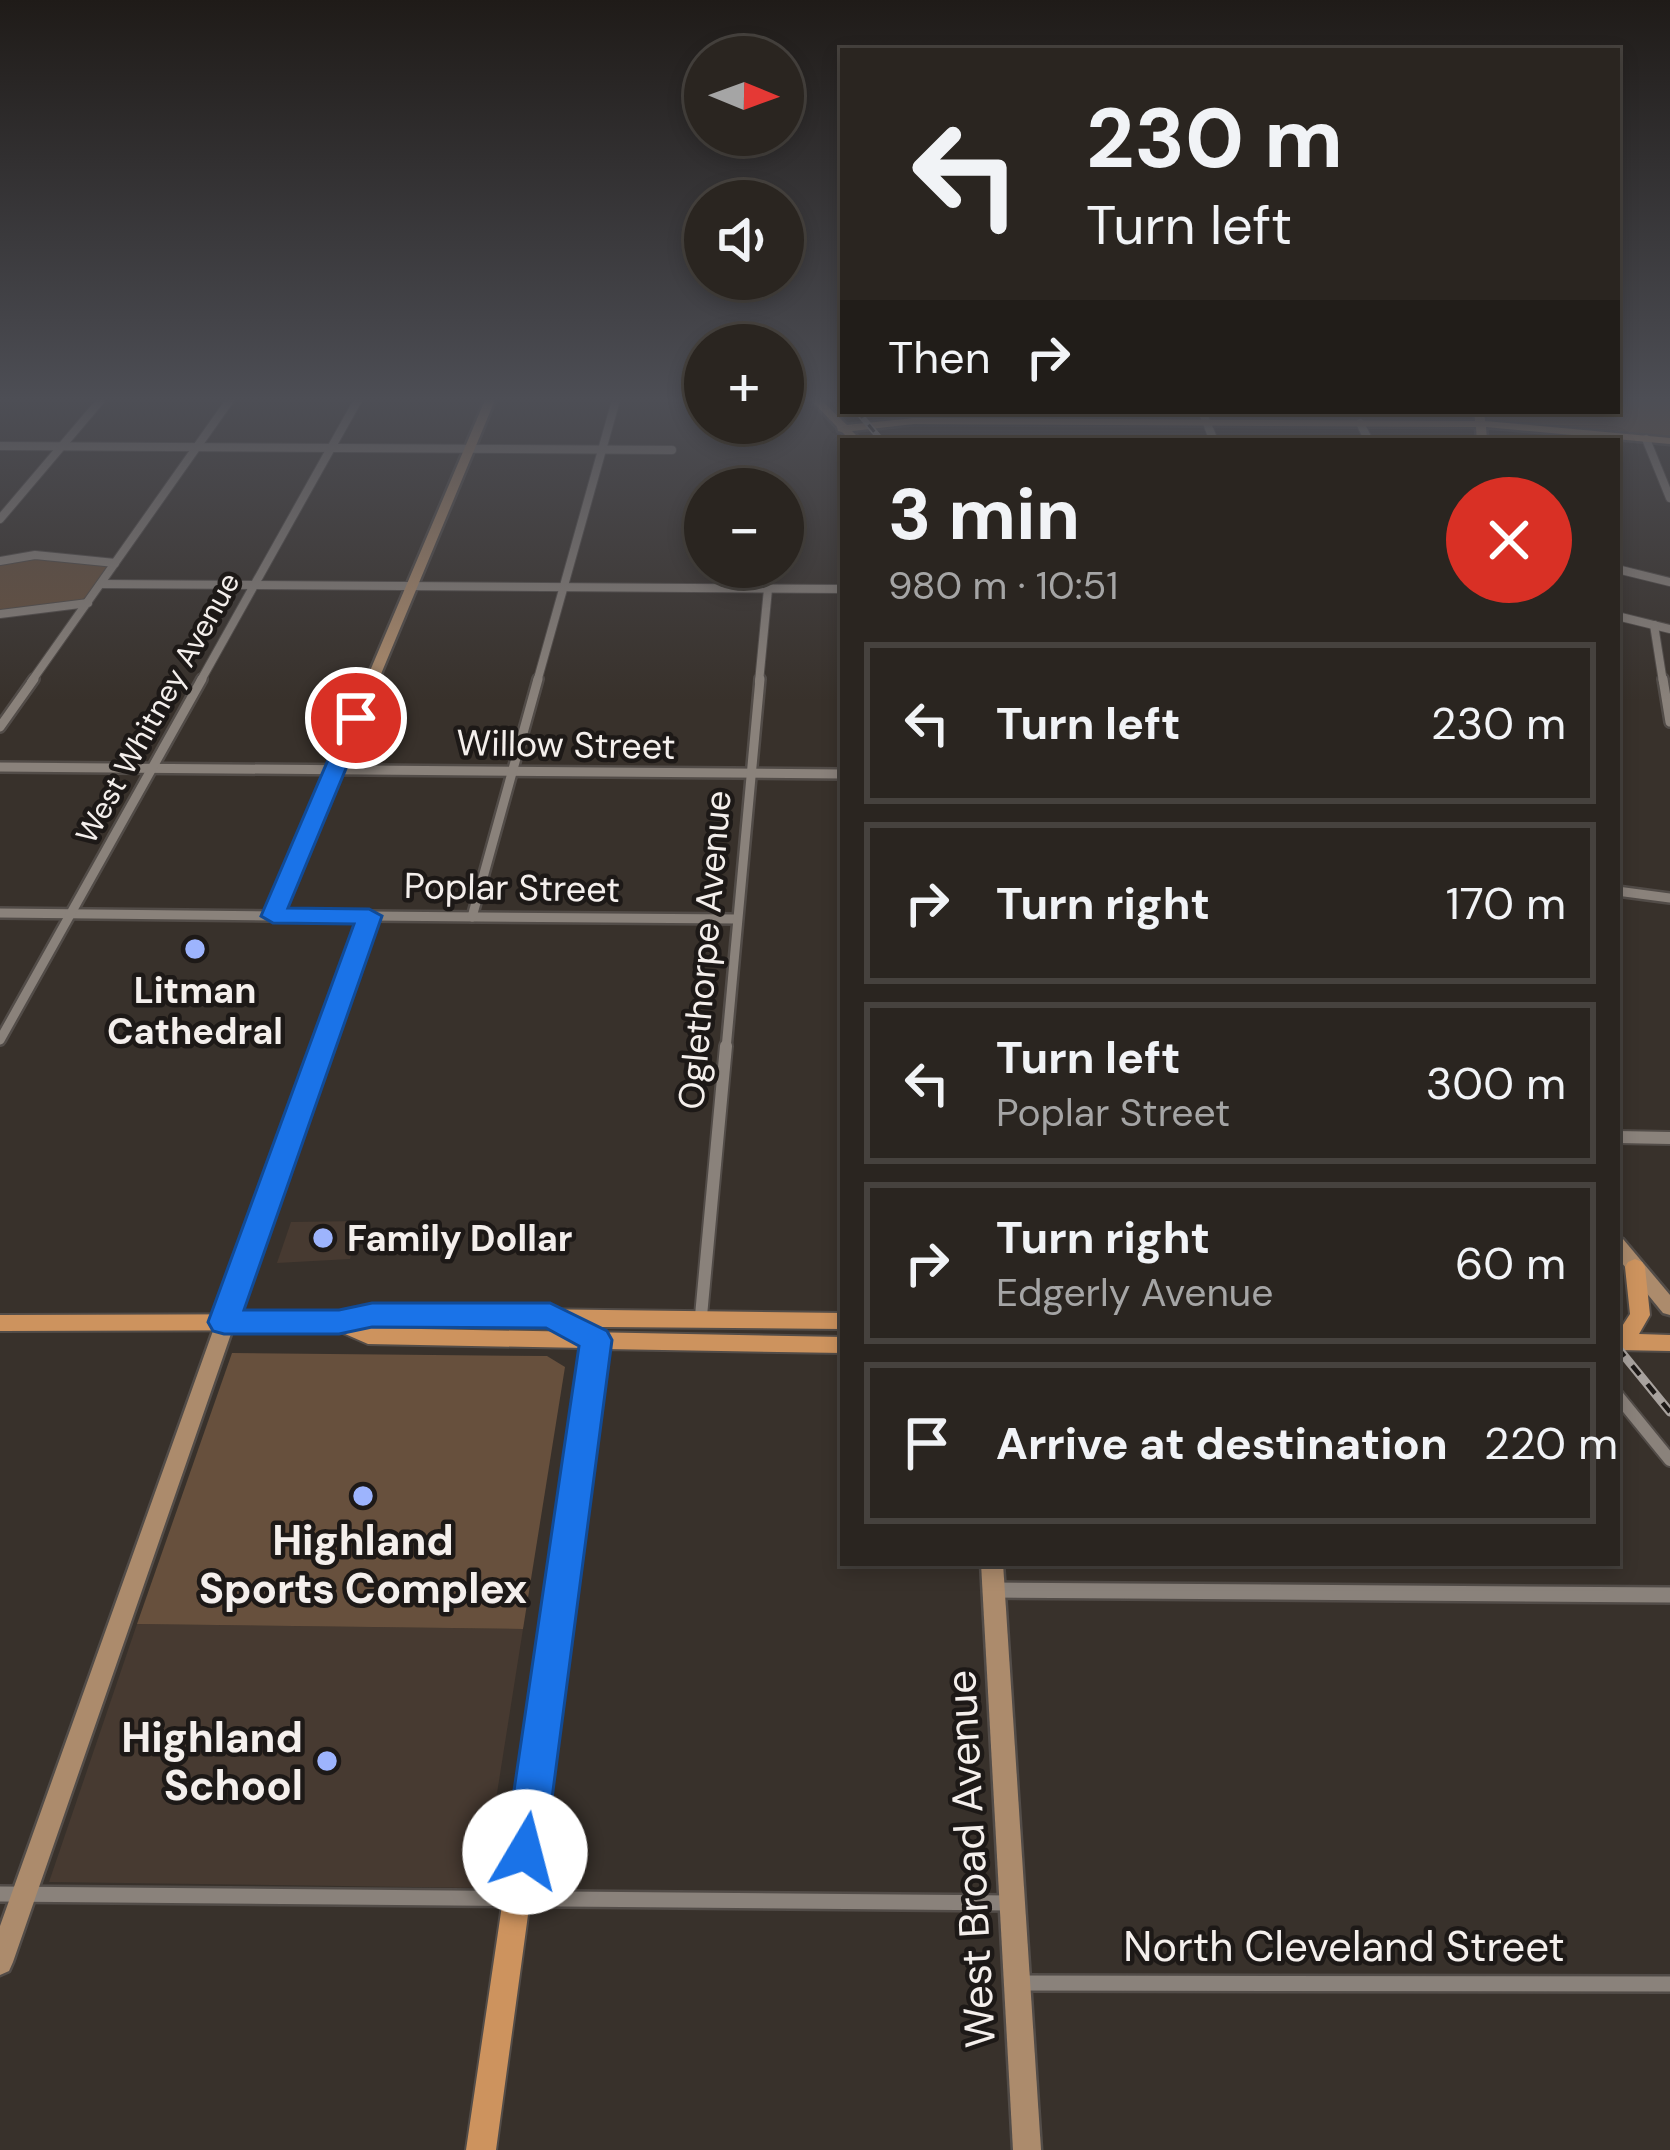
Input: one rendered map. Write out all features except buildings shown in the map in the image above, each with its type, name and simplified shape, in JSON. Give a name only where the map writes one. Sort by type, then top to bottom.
[{"type":"main road","points":[[1621,1342],[1640,1315],[1635,1267]]},
{"type":"main road","points":[[0,1323],[339,1322],[372,1315],[701,1316],[840,1322]]},
{"type":"main road","points":[[550,1316],[596,1340],[658,1316]]},
{"type":"main road","points":[[339,1322],[368,1336],[840,1345]]},
{"type":"main road","points":[[481,2150],[596,1340]]},
{"type":"main road","points":[[1621,1342],[1670,1342]]},
{"type":"street","points":[[0,727],[158,500]]},
{"type":"street","name":"West Whitney Avenue","points":[[0,1040],[303,500]]},
{"type":"street","points":[[273,916],[448,500]]},
{"type":"street","points":[[472,917],[590,500]]},
{"type":"street","points":[[0,561],[35,555],[115,563]]},
{"type":"street","points":[[1620,570],[1670,582]]},
{"type":"street","points":[[101,584],[840,590]]},
{"type":"street","name":"Oglethorpe Avenue","points":[[701,1316],[768,589]]},
{"type":"street","points":[[0,614],[88,603]]},
{"type":"street","points":[[1620,617],[1670,629]]},
{"type":"street","points":[[1654,625],[1670,722]]},
{"type":"street","name":"Willow Street","points":[[0,767],[840,773]]},
{"type":"street","points":[[1620,891],[1670,898]]},
{"type":"street","name":"Poplar Street","points":[[0,913],[736,920]]},
{"type":"street","points":[[0,1962],[12,1894],[369,916]]},
{"type":"street","points":[[1620,1137],[1670,1138]]},
{"type":"street","points":[[1620,1248],[1670,1308]]},
{"type":"street","points":[[1620,1399],[1670,1460]]},
{"type":"street","name":"West Broad Avenue","points":[[992,1566],[1027,2150]]},
{"type":"street","points":[[993,1590],[1670,1595]]},
{"type":"street","points":[[12,1894],[1012,1903]]},
{"type":"street","name":"North Cleveland Street","points":[[1017,1983],[1670,1984]]},
{"type":"shaded area","points":[[22,556],[113,564],[87,602],[0,614],[0,562]]},
{"type":"shaded area","points":[[361,1221],[350,1259],[277,1263],[291,1222]]},
{"type":"shaded area","name":"Highland Sports Complex","points":[[232,1353],[547,1356],[565,1367],[523,1629],[137,1624]]},
{"type":"shaded area","points":[[137,1624],[523,1629],[482,1888],[49,1882]]},
{"type":"railway","points":[[1620,1351],[1670,1412]]},
{"type":"place","name":"Litman Cathedral","points":[[195,949]]},
{"type":"place","name":"Family Dollar","points":[[323,1238]]},
{"type":"place","name":"Highland Sports Complex","points":[[363,1496]]},
{"type":"place","name":"Highland School","points":[[327,1761]]},
{"type":"route","points":[[356,718],[273,916],[369,916],[224,1322],[339,1322],[372,1315],[550,1316],[596,1340],[525,1852]]}]
